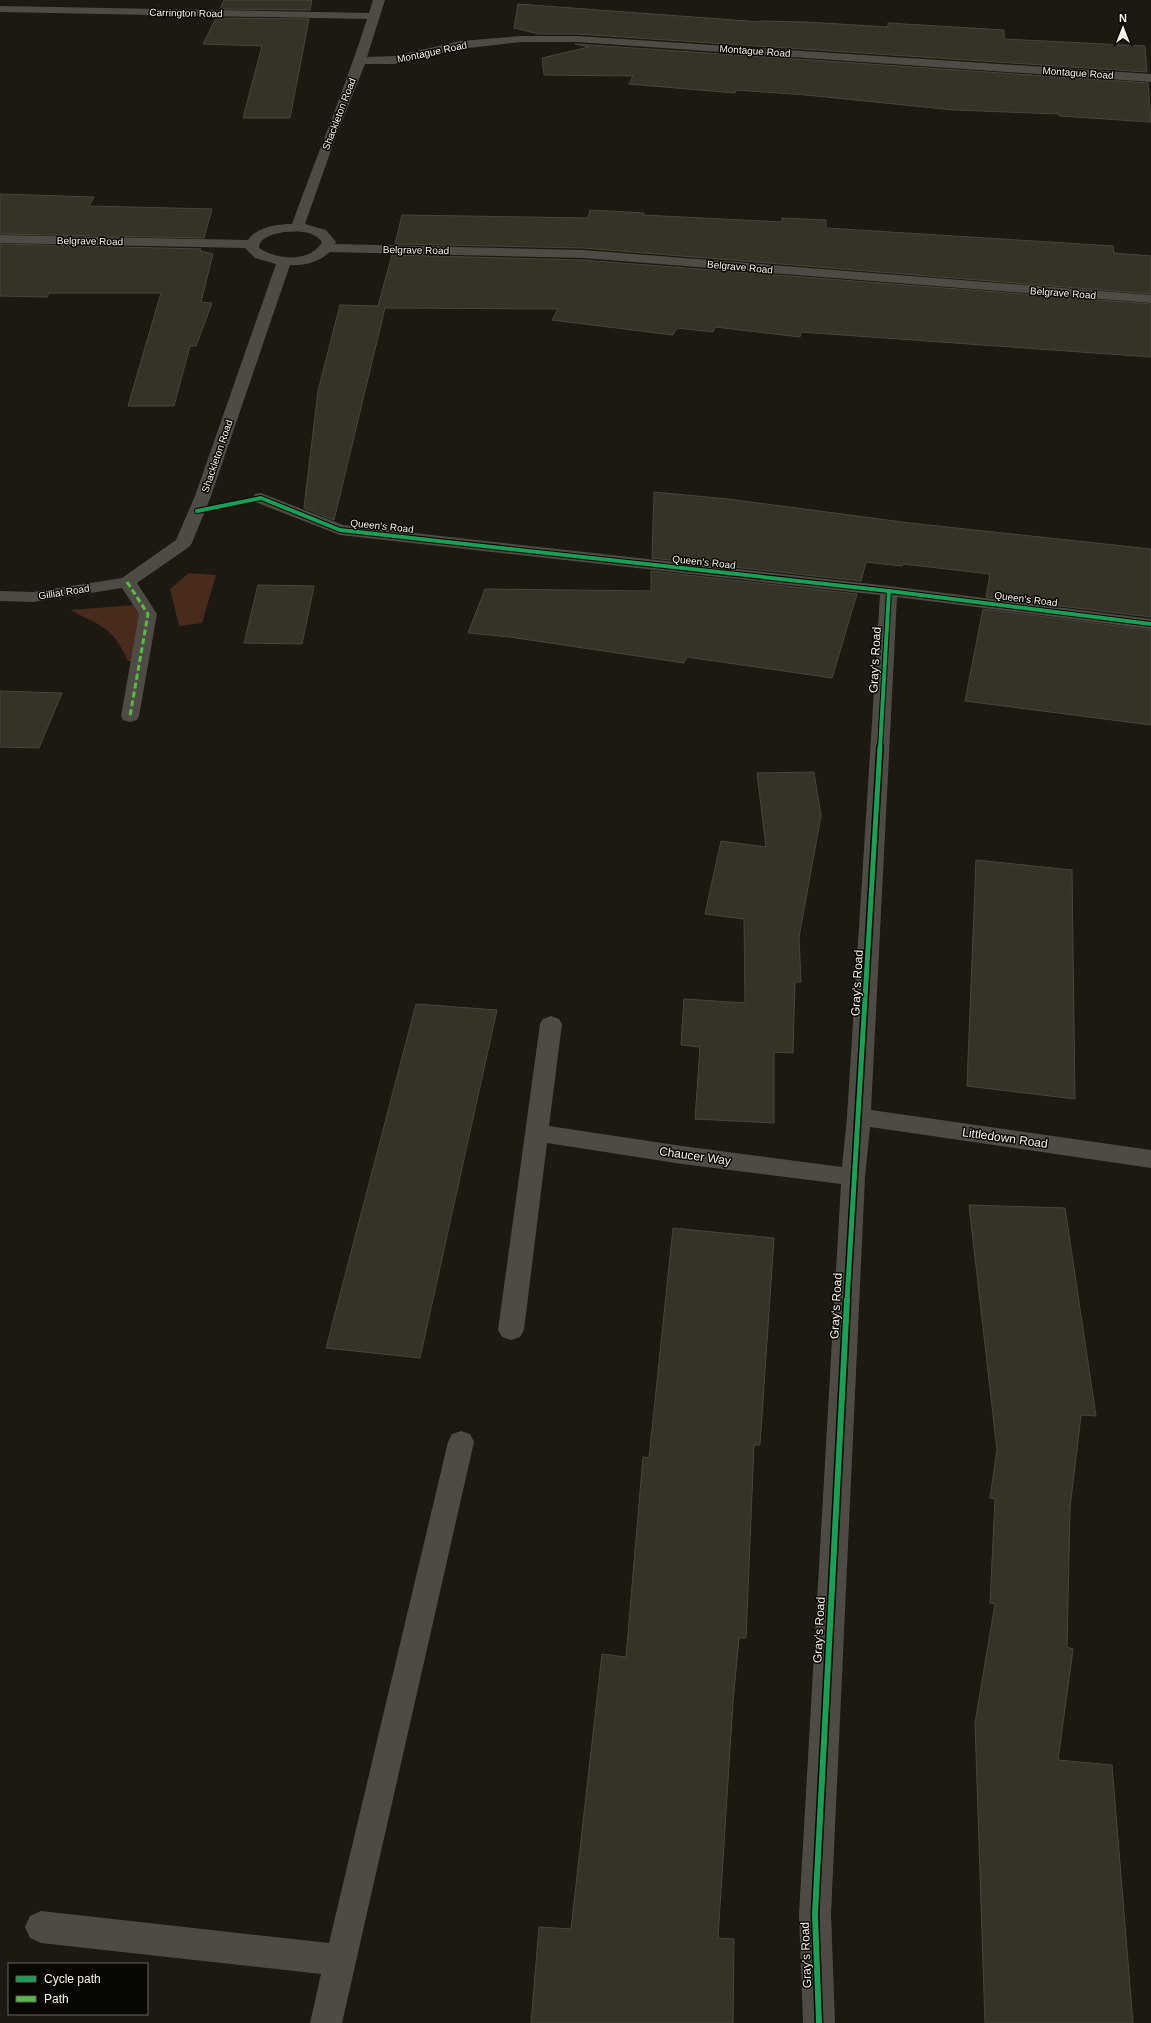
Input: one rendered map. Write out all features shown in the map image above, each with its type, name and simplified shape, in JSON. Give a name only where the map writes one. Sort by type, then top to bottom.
[{"type":"street","name":"Shackleton Road","points":[[297,228],[330,136],[360,61],[379,0]]},
{"type":"street","name":"Carrington Road","points":[[0,9],[373,16]]},
{"type":"street","name":"Montague Road","points":[[360,61],[395,60],[460,45],[520,39],[577,39],[1151,78]]},
{"type":"street","points":[[297,228],[319,232],[326,237],[329,242],[328,248],[311,258],[284,261],[264,258],[252,249],[252,244],[255,239],[272,230],[297,228]]},
{"type":"street","name":"Belgrave Road","points":[[0,239],[252,244]]},
{"type":"street","name":"Belgrave Road","points":[[328,248],[583,254],[1151,300]]},
{"type":"street","name":"Shackleton Road","points":[[127,582],[183,542],[203,496],[284,261]]},
{"type":"street","name":"Queen's Road","points":[[261,498],[340,530],[889,592],[1151,624]]},
{"type":"street","points":[[127,582],[148,614],[130,716]]},
{"type":"street","name":"Gilliat Road","points":[[0,596],[33,597],[127,582]]},
{"type":"street","name":"Gray's Road","points":[[819,2023],[815,1914],[853,1177],[859,1117],[889,592]]},
{"type":"street","points":[[511,1330],[551,1024]]},
{"type":"street","name":"Littledown Road","points":[[859,1117],[1151,1159]]},
{"type":"street","name":"Chaucer Way","points":[[537,1133],[682,1155],[853,1177]]},
{"type":"street","points":[[326,2023],[461,1442]]},
{"type":"street","points":[[41,1927],[341,1960]]},
{"type":"shaded area","points":[[189,573],[216,575],[202,623],[179,626],[170,589]]},
{"type":"shaded area","points":[[135,605],[143,608],[147,661],[128,661],[117,641],[111,634],[98,624],[70,610]]},
{"type":"building","points":[[224,0],[312,0],[310,10],[220,9]]},
{"type":"building","points":[[518,4],[761,22],[806,22],[888,27],[888,23],[1004,30],[1004,39],[1145,46],[1147,72],[577,34],[539,34],[514,28]]},
{"type":"building","points":[[216,18],[309,19],[290,118],[243,118],[262,46],[203,44]]},
{"type":"building","points":[[575,44],[1148,83],[1151,122],[1059,116],[1059,114],[954,110],[806,95],[736,90],[735,93],[629,84],[633,76],[544,75],[542,58],[589,47]]},
{"type":"building","points":[[0,194],[94,197],[89,206],[212,209],[204,238],[0,234]]},
{"type":"building","points":[[590,210],[644,213],[643,215],[782,222],[782,218],[826,220],[826,228],[1113,246],[1114,253],[1151,256],[1151,294],[583,248],[395,244],[402,215],[588,218]]},
{"type":"building","points":[[0,244],[201,249],[200,251],[213,254],[201,302],[212,303],[196,346],[190,346],[174,406],[128,406],[161,293],[49,293],[47,297],[0,296]]},
{"type":"building","points":[[392,255],[583,260],[1151,304],[1151,357],[801,332],[800,337],[715,327],[713,332],[677,328],[673,335],[552,320],[558,309],[385,308],[334,520],[304,508],[318,391],[340,305],[378,306]]},
{"type":"building","points":[[654,492],[728,499],[910,523],[1151,549],[1151,617],[986,597],[990,574],[903,564],[902,566],[866,562],[861,581],[652,558]]},
{"type":"building","points":[[651,571],[857,594],[832,678],[687,657],[684,663],[510,637],[468,633],[485,589],[651,591]]},
{"type":"building","points":[[258,585],[314,586],[302,644],[244,643]]},
{"type":"building","points":[[983,609],[1151,630],[1151,725],[965,701]]},
{"type":"building","points":[[0,691],[62,693],[39,748],[0,747]]},
{"type":"building","points":[[814,772],[821,816],[799,937],[801,982],[795,982],[793,1053],[774,1052],[774,1123],[695,1119],[700,1047],[681,1045],[684,999],[745,1003],[744,919],[705,914],[721,841],[766,847],[757,773]]},
{"type":"building","points":[[976,860],[1072,870],[1075,1099],[967,1086]]},
{"type":"building","points":[[416,1004],[497,1010],[420,1358],[326,1348]]},
{"type":"building","points":[[969,1205],[1065,1208],[1096,1416],[1081,1415],[1070,1508],[1067,1647],[1073,1649],[1058,1760],[1112,1765],[1133,2023],[985,2023],[975,1723],[995,1604],[990,1603],[995,1499],[990,1498],[997,1450]]},
{"type":"building","points":[[673,1228],[774,1238],[760,1445],[754,1445],[746,1638],[739,1638],[733,1702],[718,1938],[734,1939],[733,2023],[531,2023],[539,1927],[571,1929],[602,1654],[626,1657],[643,1457],[649,1458]]},
{"type":"marked path","points":[[127,582],[148,614],[130,716]]},
{"type":"cycle path","points":[[197,511],[261,498],[340,530],[889,591],[1151,624]]},
{"type":"cycle path","points":[[819,2023],[815,1914],[853,1177],[859,1117],[889,591]]}]
